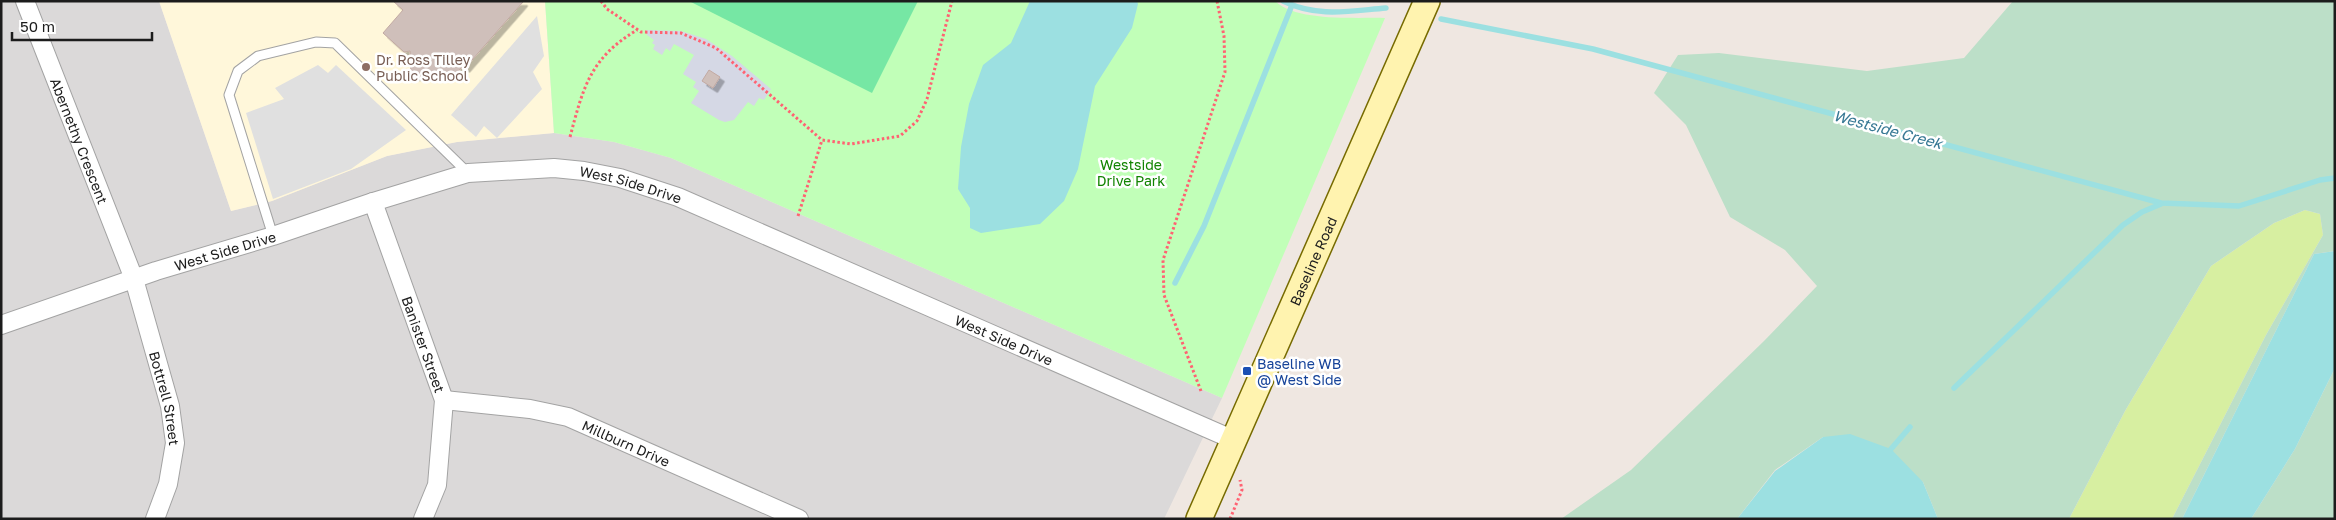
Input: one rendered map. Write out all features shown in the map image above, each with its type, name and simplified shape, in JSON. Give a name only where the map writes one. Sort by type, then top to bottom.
[{"type":"street","name":"Abernethy Crescent","points":[[25,1],[134,279]]},
{"type":"street","name":"Baseline Road","points":[[1199,519],[1427,1]]},
{"type":"street","name":"West Side Drive","points":[[1,325],[134,279],[468,173],[554,168],[584,171],[648,186],[687,201],[1234,440]]},
{"type":"street","name":"Banister Street","points":[[373,202],[444,400],[436,485],[423,519]]},
{"type":"street","name":"Bottrell Street","points":[[134,279],[170,406],[175,443],[168,484],[155,519]]},
{"type":"street","name":"Millburn Drive","points":[[444,400],[530,409],[568,418],[799,519]]},
{"type":"lane","points":[[273,236],[229,95],[238,72],[258,56],[316,42],[335,43],[468,173]]},
{"type":"path","points":[[601,1],[607,9],[637,30],[681,33],[716,48],[822,140],[851,144],[887,140],[900,136],[918,120],[927,99],[952,1]]},
{"type":"path","points":[[1202,391],[1164,295],[1163,260],[1168,239],[1225,72],[1224,36],[1217,1]]},
{"type":"path","points":[[570,137],[582,91],[594,68],[622,41],[637,30]]},
{"type":"path","points":[[798,216],[818,160],[822,140]]},
{"type":"path","points":[[1230,519],[1242,490],[1242,482],[1235,476]]},
{"type":"shaded area","points":[[1,1],[159,1],[231,211],[272,201],[387,156],[457,142],[554,133],[614,142],[671,158],[1222,398],[1164,519],[1,519]]},
{"type":"shaded area","name":"Dr. Ross Tilley Public School","points":[[159,1],[545,1],[554,133],[457,142],[387,156],[272,201],[231,211]]},
{"type":"shaded area","points":[[537,16],[544,56],[533,72],[542,89],[497,138],[484,126],[476,137],[451,115]]},
{"type":"shaded area","points":[[646,30],[681,31],[706,39],[732,56],[771,89],[764,100],[759,98],[754,106],[748,102],[734,120],[725,122],[719,120],[691,103],[699,91],[693,87],[696,82],[683,74],[694,55],[674,44],[670,51],[666,48],[662,55],[653,49],[655,45],[652,43],[654,40],[647,35]]},
{"type":"shaded area","points":[[318,65],[328,73],[336,65],[406,130],[351,169],[273,199],[246,113],[284,99],[275,88]]},
{"type":"green space","name":"Westside Drive Park","points":[[545,1],[1275,1],[1285,8],[1312,15],[1343,18],[1385,18],[1222,398],[671,158],[614,142],[554,133]]},
{"type":"green space","points":[[689,1],[918,1],[872,93]]},
{"type":"green space","points":[[2013,1],[2335,1],[2335,251],[2314,254],[2182,519],[2172,519],[2266,335],[2323,235],[2320,214],[2305,210],[2274,223],[2211,266],[2125,411],[2069,519],[1938,519],[1923,482],[1823,437],[1775,470],[1737,519],[1561,519],[1631,470],[1764,341],[1817,286],[1785,250],[1730,217],[1686,125],[1654,93],[1678,55],[1719,53],[1867,71],[1964,58]]},
{"type":"green space","points":[[2305,210],[2320,214],[2323,235],[2266,335],[2172,519],[2069,519],[2125,411],[2211,266],[2274,223]]},
{"type":"green space","points":[[2335,368],[2335,519],[2251,519],[2295,449]]},
{"type":"water","points":[[1030,1],[1137,1],[1138,4],[1132,28],[1095,86],[1078,169],[1064,201],[1040,224],[981,233],[970,228],[970,208],[958,189],[961,147],[969,104],[983,65],[1011,43]]},
{"type":"water","points":[[2335,251],[2335,368],[2295,449],[2251,519],[2182,519],[2314,254]]},
{"type":"water","points":[[1850,434],[1891,449],[1923,482],[1938,519],[1737,519],[1775,471],[1823,437]]},
{"type":"building","points":[[393,1],[523,2],[465,68],[463,66],[454,76],[411,76],[410,51],[404,52],[383,33],[403,10]]},
{"type":"building","points":[[709,70],[720,77],[713,88],[702,81]]},
{"type":"waterway","points":[[1283,1],[1309,10],[1334,12],[1386,8]]},
{"type":"waterway","points":[[1175,283],[1204,226],[1292,5]]},
{"type":"waterway","name":"Westside Creek","points":[[1441,19],[1593,49],[2161,203],[2239,206],[2320,180],[2335,178]]},
{"type":"waterway","points":[[1954,388],[2123,225],[2142,212],[2161,204]]},
{"type":"waterway","points":[[1891,449],[1910,427]]},
{"type":"place","name":"Dr. Ross Tilley Public School","points":[[366,67]]},
{"type":"place","name":"Baseline WB @ West Side","points":[[1247,371]]}]
